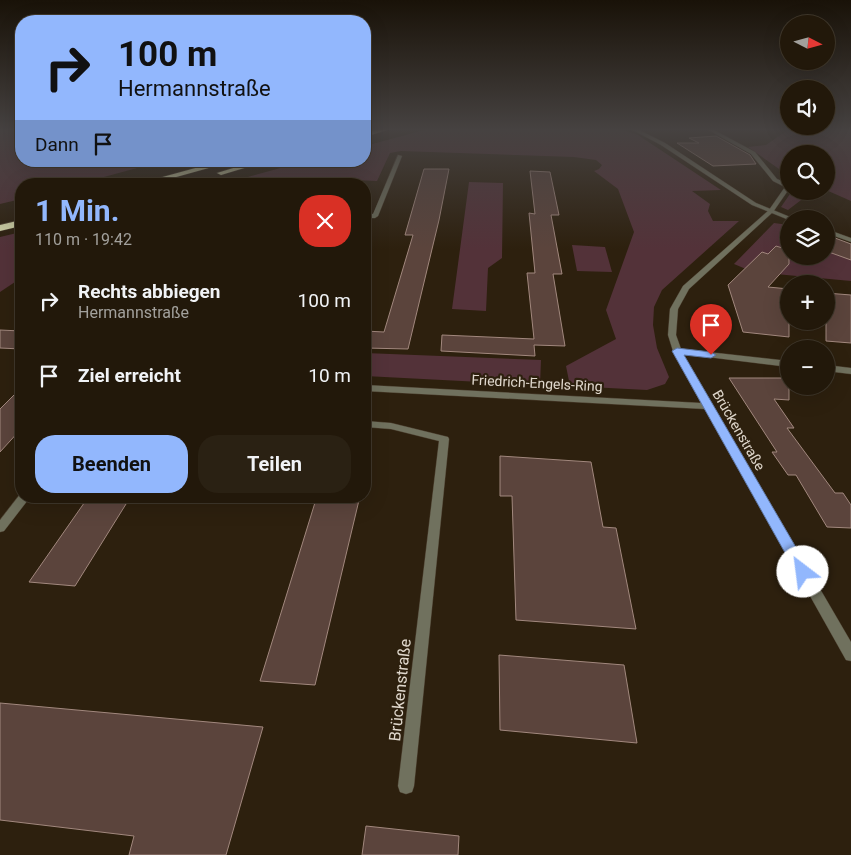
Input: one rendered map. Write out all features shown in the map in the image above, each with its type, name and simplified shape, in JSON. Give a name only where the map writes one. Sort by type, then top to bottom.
[{"type":"highway","points":[[164,178],[200,169]]},
{"type":"highway","points":[[214,175],[237,169]]},
{"type":"highway","points":[[0,228],[15,224]]},
{"type":"street","points":[[371,216],[374,216],[394,169]]},
{"type":"street","points":[[700,169],[742,197],[780,214]]},
{"type":"street","name":"Brückenstraße","points":[[766,169],[775,180],[788,186],[771,211],[694,279],[678,298],[674,309],[672,335],[677,351],[851,655]]},
{"type":"street","points":[[835,234],[851,240]]},
{"type":"street","points":[[677,351],[780,363]]},
{"type":"street","points":[[835,369],[851,371]]},
{"type":"street","name":"Friedrich-Engels-Ring","points":[[371,388],[708,406]]},
{"type":"street","name":"Brückenstraße","points":[[371,424],[391,426],[444,439],[406,786]]},
{"type":"street","points":[[0,528],[20,503]]},
{"type":"shaded area","points":[[0,169],[134,169],[100,178],[15,178],[15,200],[0,204]]},
{"type":"shaded area","points":[[277,169],[383,169],[377,181],[371,181],[371,178],[244,178]]},
{"type":"shaded area","points":[[599,169],[689,169],[721,190],[692,191],[710,204],[708,211],[713,221],[739,221],[662,290],[654,307],[653,325],[657,348],[669,377],[665,384],[647,390],[570,386],[566,366],[616,339],[606,310],[634,232],[618,189],[594,171]]},
{"type":"shaded area","points":[[835,169],[851,169],[851,201],[835,194]]},
{"type":"shaded area","points":[[469,182],[503,183],[502,258],[488,268],[486,311],[452,309]]},
{"type":"shaded area","points":[[786,200],[801,200],[788,210],[781,207]]},
{"type":"shaded area","points":[[774,223],[780,224],[780,265],[835,265],[835,241],[851,246],[851,281],[835,280],[835,275],[786,275],[753,272],[734,264]]},
{"type":"shaded area","points":[[15,233],[15,282],[0,292],[0,237]]},
{"type":"shaded area","points":[[572,245],[605,247],[612,272],[577,271]]},
{"type":"shaded area","points":[[371,353],[541,360],[540,385],[371,376]]},
{"type":"building","points":[[424,169],[449,169],[439,220],[408,349],[371,348],[371,331],[384,332],[413,235],[405,235]]},
{"type":"building","points":[[530,171],[550,172],[559,215],[551,215],[562,274],[553,274],[565,346],[534,345],[535,356],[441,351],[442,335],[534,339],[527,273],[535,273],[529,213],[535,214]]},
{"type":"building","points":[[835,238],[851,244],[851,260],[835,254]]},
{"type":"building","points":[[776,246],[780,247],[780,265],[788,265],[768,287],[780,288],[780,330],[789,330],[789,337],[743,332],[728,285],[762,252],[768,254]]},
{"type":"building","points":[[835,294],[851,295],[851,343],[826,340],[826,330],[835,330]]},
{"type":"building","points":[[0,330],[15,331],[15,349],[0,348]]},
{"type":"building","points":[[729,378],[780,378],[780,395],[789,395],[789,400],[774,399],[794,428],[787,428],[835,493],[843,493],[851,505],[851,528],[827,527],[796,475],[788,475],[772,452],[777,452]]},
{"type":"building","points":[[15,394],[15,436],[0,452],[0,409]]},
{"type":"building","points":[[500,456],[591,462],[603,527],[616,528],[636,629],[516,620],[512,496],[500,496]]},
{"type":"building","points":[[84,503],[127,503],[75,586],[29,582]]},
{"type":"building","points":[[315,503],[358,503],[315,685],[260,681]]},
{"type":"building","points":[[499,655],[624,665],[637,743],[500,730]]},
{"type":"building","points":[[0,703],[263,727],[226,855],[129,855],[134,836],[0,820]]},
{"type":"building","points":[[366,826],[459,836],[458,855],[362,855]]},
{"type":"route","points":[[711,355],[677,351],[803,572]]}]
